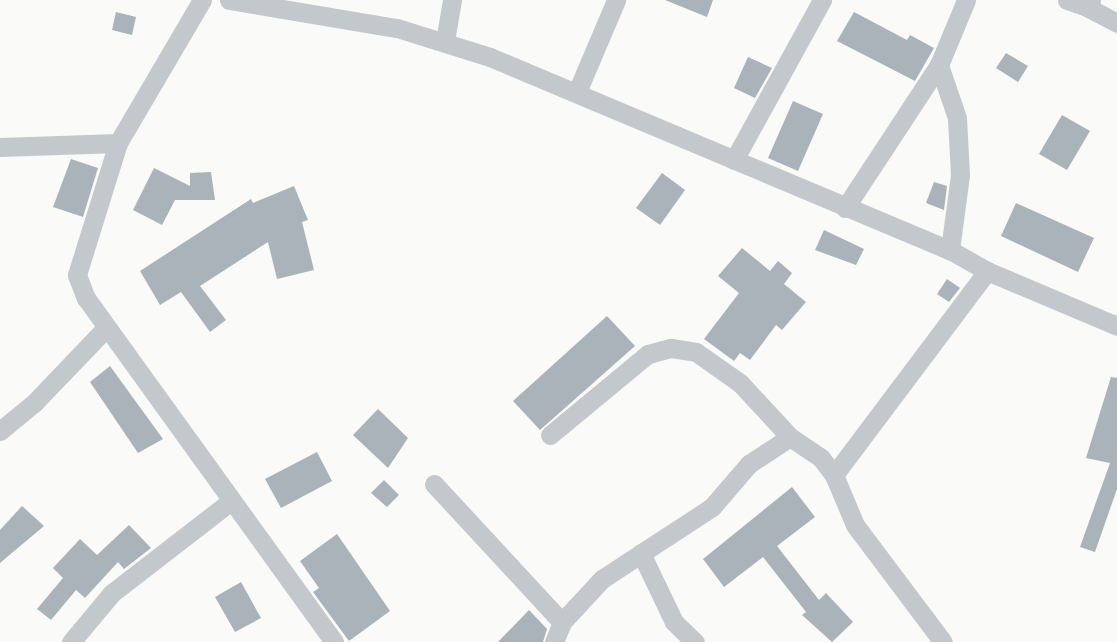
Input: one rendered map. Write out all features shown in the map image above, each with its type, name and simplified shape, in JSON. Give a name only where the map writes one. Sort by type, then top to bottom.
[{"type":"street","points":[[202,0],[118,143],[77,275],[105,329],[334,642]]},
{"type":"street","points":[[229,0],[318,13],[445,41],[577,92],[844,208],[950,250],[987,271],[1117,326]]},
{"type":"street","points":[[445,41],[452,0]]},
{"type":"street","points":[[577,92],[616,0]]},
{"type":"street","points":[[734,160],[822,0]]},
{"type":"street","points":[[844,208],[939,66],[966,0]]},
{"type":"street","points":[[1068,0],[1089,3],[1117,23]]},
{"type":"street","points":[[939,66],[957,118],[960,175],[950,250]]},
{"type":"street","points":[[0,147],[118,143]]},
{"type":"street","points":[[834,474],[987,271]]},
{"type":"street","points":[[0,431],[34,403],[105,329]]},
{"type":"street","points":[[550,434],[648,354],[671,348],[696,352],[740,383],[790,438],[821,458],[834,474],[855,525],[943,642]]},
{"type":"street","points":[[554,642],[562,622],[602,579],[712,507],[749,464],[790,438]]},
{"type":"street","points":[[434,484],[562,622]]},
{"type":"street","points":[[71,642],[112,593],[231,501]]},
{"type":"street","points":[[641,553],[674,622],[695,642]]},
{"type":"building","points":[[665,0],[713,0],[707,17]]},
{"type":"building","points":[[116,12],[136,17],[132,35],[112,30]]},
{"type":"building","points":[[854,12],[907,40],[910,35],[934,48],[915,81],[837,41]]},
{"type":"building","points":[[1006,53],[1028,66],[1018,82],[996,68]]},
{"type":"building","points":[[748,57],[772,68],[755,98],[734,88]]},
{"type":"building","points":[[793,101],[823,114],[798,171],[768,158]]},
{"type":"building","points":[[1062,115],[1090,131],[1067,170],[1039,154]]},
{"type":"building","points":[[71,159],[98,168],[83,217],[53,207]]},
{"type":"building","points":[[154,168],[190,186],[190,173],[211,172],[215,200],[175,200],[162,225],[133,210]]},
{"type":"building","points":[[662,173],[685,190],[660,225],[636,208]]},
{"type":"building","points":[[934,182],[947,186],[944,210],[926,203]]},
{"type":"building","points":[[294,186],[308,220],[302,222],[314,270],[277,279],[268,242],[200,286],[226,320],[210,332],[181,292],[160,305],[140,271],[251,199],[253,203]]},
{"type":"building","points":[[1016,203],[1094,238],[1078,272],[1001,236]]},
{"type":"building","points":[[824,230],[864,249],[856,265],[815,250]]},
{"type":"building","points":[[742,248],[770,271],[778,261],[792,273],[784,284],[806,302],[782,330],[776,325],[750,360],[740,353],[734,361],[704,339],[739,293],[718,276]]},
{"type":"building","points":[[947,279],[960,288],[949,302],[937,294]]},
{"type":"building","points":[[607,316],[635,346],[540,430],[513,401]]},
{"type":"building","points":[[110,366],[163,439],[138,453],[90,382]]},
{"type":"building","points":[[1111,377],[1117,378],[1117,489],[1095,552],[1080,547],[1110,463],[1086,458]]},
{"type":"building","points":[[378,409],[408,438],[388,468],[353,435]]},
{"type":"building","points":[[317,452],[332,481],[281,508],[265,479]]},
{"type":"building","points":[[384,480],[399,495],[387,507],[371,493]]},
{"type":"building","points":[[792,487],[815,517],[777,546],[819,600],[826,593],[853,622],[832,642],[802,615],[806,612],[763,557],[724,587],[703,559]]},
{"type":"building","points":[[22,506],[44,526],[0,563],[0,530]]},
{"type":"building","points":[[129,525],[151,548],[124,569],[118,562],[85,598],[76,590],[51,620],[37,609],[63,578],[53,568],[80,539],[97,555]]},
{"type":"building","points":[[337,534],[390,611],[349,641],[313,592],[319,588],[300,561]]},
{"type":"building","points":[[241,582],[261,618],[235,632],[215,597]]},
{"type":"building","points":[[529,610],[547,629],[543,642],[498,642]]}]
